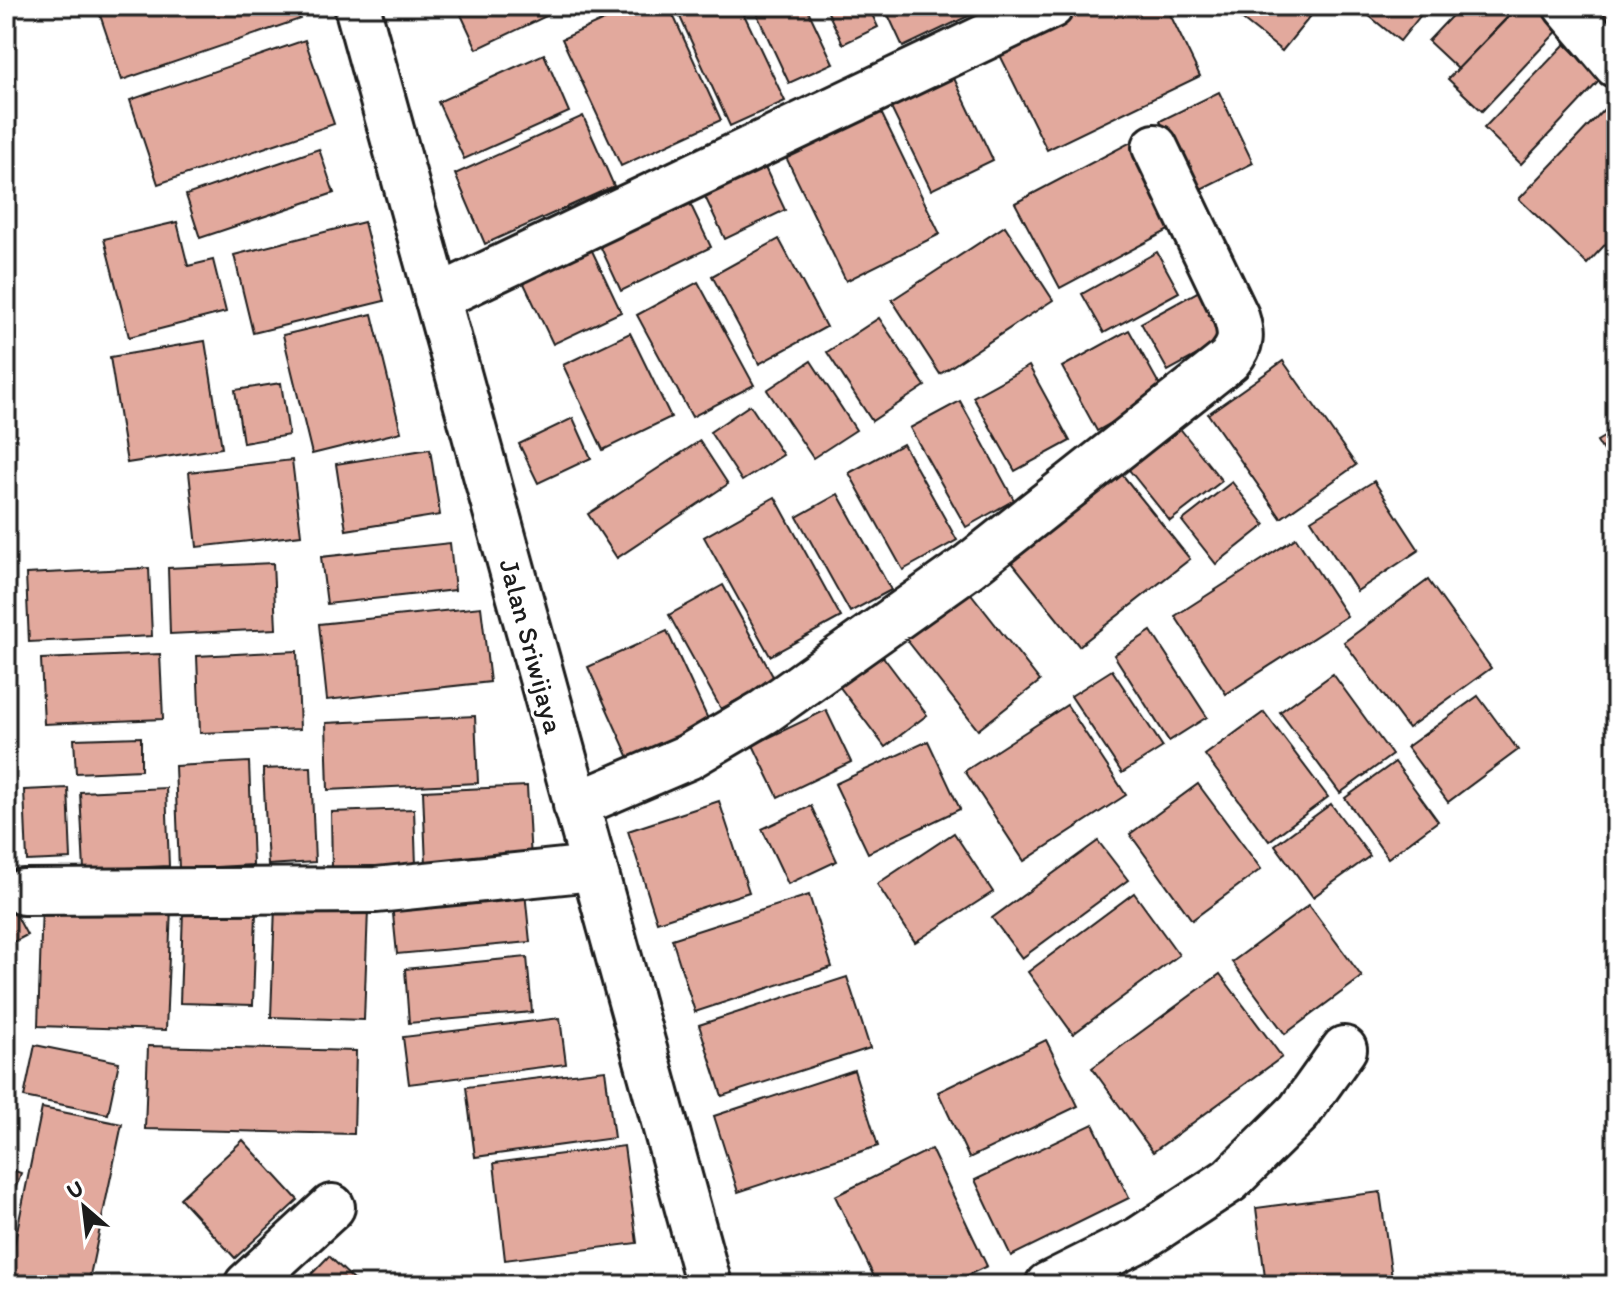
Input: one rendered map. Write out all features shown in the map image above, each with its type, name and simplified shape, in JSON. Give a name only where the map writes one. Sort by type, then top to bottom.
[{"type":"street","name":"Jalan Sriwijaya","points":[[357,6],[709,1285]]},
{"type":"street","points":[[437,298],[1051,6]]},
{"type":"street","points":[[1566,6],[1616,65]]},
{"type":"street","points":[[576,805],[688,757],[764,712],[969,566],[1229,360],[1241,342],[1236,316],[1155,147]]},
{"type":"street","points":[[23,892],[376,890],[593,868]]},
{"type":"street","points":[[1048,1285],[1140,1239],[1230,1180],[1299,1112],[1344,1049]]},
{"type":"street","points":[[247,1285],[332,1207]]},
{"type":"building","points":[[97,6],[295,6],[300,19],[122,80]]},
{"type":"building","points":[[457,6],[567,6],[477,49]]},
{"type":"building","points":[[634,6],[669,6],[721,120],[621,166],[562,39]]},
{"type":"building","points":[[675,6],[740,6],[785,101],[730,126]]},
{"type":"building","points":[[753,6],[806,6],[833,63],[789,83]]},
{"type":"building","points":[[825,6],[868,6],[878,27],[843,44]]},
{"type":"building","points":[[884,6],[979,6],[981,10],[903,47]]},
{"type":"building","points":[[1085,6],[1166,6],[1200,76],[1047,150],[997,49]]},
{"type":"building","points":[[1225,6],[1319,6],[1282,51]]},
{"type":"building","points":[[1357,6],[1428,6],[1400,41]]},
{"type":"building","points":[[1461,6],[1517,7],[1458,69],[1428,41]]},
{"type":"building","points":[[1519,6],[1544,6],[1564,24],[1482,111],[1448,79]]},
{"type":"building","points":[[1593,6],[1616,6],[1616,28]]},
{"type":"building","points":[[305,40],[334,124],[158,184],[130,100]]},
{"type":"building","points":[[1565,44],[1601,79],[1521,164],[1484,128]]},
{"type":"building","points":[[544,54],[569,112],[464,159],[438,102]]},
{"type":"building","points":[[951,72],[993,160],[931,190],[888,102]]},
{"type":"building","points":[[1219,92],[1253,163],[1195,192],[1160,121]]},
{"type":"building","points":[[876,102],[940,234],[846,281],[782,149]]},
{"type":"building","points":[[1609,104],[1616,110],[1616,233],[1587,264],[1519,199]]},
{"type":"building","points":[[583,116],[614,186],[485,244],[455,174]]},
{"type":"building","points":[[1131,142],[1176,226],[1060,288],[1015,203]]},
{"type":"building","points":[[319,149],[334,193],[200,238],[186,195]]},
{"type":"building","points":[[760,157],[785,210],[725,239],[700,186]]},
{"type":"building","points":[[686,195],[711,247],[621,291],[596,237]]},
{"type":"building","points":[[177,222],[188,266],[213,260],[226,312],[129,337],[104,239]]},
{"type":"building","points":[[364,222],[384,301],[253,333],[234,255]]},
{"type":"building","points":[[1005,226],[1053,300],[940,374],[892,300]]},
{"type":"building","points":[[586,238],[621,312],[553,344],[518,271]]},
{"type":"building","points":[[779,239],[826,327],[759,364],[712,276]]},
{"type":"building","points":[[1157,252],[1179,292],[1104,333],[1082,294]]},
{"type":"building","points":[[698,282],[754,385],[692,417],[637,315]]},
{"type":"building","points":[[1199,291],[1226,339],[1168,371],[1141,323]]},
{"type":"building","points":[[372,314],[401,432],[312,454],[283,335]]},
{"type":"building","points":[[879,318],[925,386],[872,421],[827,352]]},
{"type":"building","points":[[1129,330],[1164,393],[1097,431],[1062,367]]},
{"type":"building","points":[[630,333],[671,417],[603,450],[563,365]]},
{"type":"building","points":[[205,341],[222,448],[127,463],[110,357]]},
{"type":"building","points":[[811,361],[856,430],[813,458],[767,390]]},
{"type":"building","points":[[1283,361],[1356,465],[1281,518],[1208,414]]},
{"type":"building","points":[[1029,366],[1070,441],[1015,471],[973,397]]},
{"type":"building","points":[[281,383],[289,435],[243,443],[235,390]]},
{"type":"building","points":[[960,401],[1014,500],[966,527],[910,428]]},
{"type":"building","points":[[750,405],[783,455],[742,481],[710,432]]},
{"type":"building","points":[[573,418],[591,458],[538,483],[519,444]]},
{"type":"building","points":[[1178,426],[1222,481],[1170,521],[1126,466]]},
{"type":"building","points":[[1616,430],[1616,472],[1597,441]]},
{"type":"building","points":[[700,441],[728,484],[617,558],[588,514]]},
{"type":"building","points":[[903,444],[957,540],[903,570],[849,473]]},
{"type":"building","points":[[430,449],[440,515],[346,530],[336,464]]},
{"type":"building","points":[[292,460],[301,535],[197,547],[189,472]]},
{"type":"building","points":[[1121,473],[1190,559],[1079,646],[1010,560]]},
{"type":"building","points":[[1374,481],[1419,550],[1357,591],[1311,520]]},
{"type":"building","points":[[1232,482],[1265,525],[1216,564],[1182,521]]},
{"type":"building","points":[[838,494],[891,590],[850,612],[797,517]]},
{"type":"building","points":[[775,497],[841,617],[770,656],[704,537]]},
{"type":"building","points":[[1296,538],[1347,616],[1226,694],[1175,616]]},
{"type":"building","points":[[450,543],[455,590],[327,604],[321,557]]},
{"type":"building","points":[[273,563],[276,629],[170,634],[168,568]]},
{"type":"building","points":[[149,568],[152,636],[29,642],[26,574]]},
{"type":"building","points":[[1428,580],[1491,668],[1408,728],[1344,642]]},
{"type":"building","points":[[961,581],[1040,681],[978,730],[899,630]]},
{"type":"building","points":[[723,585],[775,680],[721,709],[669,615]]},
{"type":"building","points":[[481,607],[490,682],[327,700],[319,624]]},
{"type":"building","points":[[667,631],[714,732],[634,769],[588,667]]},
{"type":"building","points":[[1151,631],[1207,717],[1169,741],[1114,655]]},
{"type":"building","points":[[878,650],[927,715],[885,747],[836,682]]},
{"type":"building","points":[[297,651],[300,729],[200,733],[197,656]]},
{"type":"building","points":[[160,654],[163,719],[44,724],[41,659]]},
{"type":"building","points":[[1112,670],[1163,747],[1122,773],[1071,696]]},
{"type":"building","points":[[1333,674],[1392,755],[1340,793],[1280,712]]},
{"type":"building","points":[[1478,696],[1518,750],[1448,802],[1407,747]]},
{"type":"building","points":[[1067,705],[1126,795],[1024,861],[965,771]]},
{"type":"building","points":[[826,710],[851,762],[778,797],[753,745]]},
{"type":"building","points":[[1264,712],[1328,797],[1269,841],[1205,755]]},
{"type":"building","points":[[475,716],[478,783],[328,790],[326,723]]},
{"type":"building","points":[[141,737],[141,770],[76,773],[74,739]]},
{"type":"building","points":[[928,741],[960,809],[868,853],[835,784]]},
{"type":"building","points":[[249,762],[253,865],[179,869],[175,766]]},
{"type":"building","points":[[1395,762],[1438,821],[1388,858],[1345,798]]},
{"type":"building","points":[[311,767],[315,862],[268,865],[263,769]]},
{"type":"building","points":[[1198,784],[1261,869],[1192,920],[1130,834]]},
{"type":"building","points":[[527,786],[531,861],[426,865],[423,791]]},
{"type":"building","points":[[68,788],[71,859],[27,861],[24,790]]},
{"type":"building","points":[[166,788],[169,866],[84,870],[80,792]]},
{"type":"building","points":[[719,801],[749,892],[657,922],[628,831]]},
{"type":"building","points":[[1331,804],[1370,856],[1313,897],[1275,845]]},
{"type":"building","points":[[811,806],[837,861],[788,884],[762,829]]},
{"type":"building","points":[[414,809],[416,866],[332,871],[331,812]]},
{"type":"building","points":[[954,833],[993,892],[915,942],[877,884]]},
{"type":"building","points":[[1098,841],[1128,880],[1022,958],[992,918]]},
{"type":"building","points":[[525,892],[530,942],[397,954],[392,904]]},
{"type":"building","points":[[1134,893],[1179,955],[1073,1034],[1028,972]]},
{"type":"building","points":[[809,895],[832,967],[695,1012],[672,939]]},
{"type":"building","points":[[6,896],[27,935],[6,946]]},
{"type":"building","points":[[42,904],[171,907],[166,1030],[38,1026]]},
{"type":"building","points":[[1309,905],[1362,977],[1285,1034],[1232,962]]},
{"type":"building","points":[[275,906],[368,909],[364,1020],[271,1017]]},
{"type":"building","points":[[183,910],[256,912],[253,1005],[180,1003]]},
{"type":"building","points":[[527,957],[532,1012],[409,1023],[405,969]]},
{"type":"building","points":[[1220,974],[1282,1057],[1153,1152],[1092,1068]]},
{"type":"building","points":[[847,977],[870,1048],[722,1096],[699,1025]]},
{"type":"building","points":[[560,1018],[566,1064],[409,1084],[403,1037]]},
{"type":"building","points":[[1046,1040],[1078,1106],[969,1158],[938,1092]]},
{"type":"building","points":[[35,1045],[119,1062],[108,1114],[24,1097]]},
{"type":"building","points":[[148,1046],[356,1051],[354,1134],[145,1129]]},
{"type":"building","points":[[605,1070],[614,1138],[475,1157],[466,1087]]},
{"type":"building","points":[[854,1070],[878,1146],[738,1192],[714,1116]]},
{"type":"building","points":[[42,1108],[122,1124],[88,1285],[6,1285]]},
{"type":"building","points":[[1093,1124],[1129,1198],[1011,1256],[975,1180]]},
{"type":"building","points":[[243,1140],[298,1200],[235,1258],[180,1198]]},
{"type":"building","points":[[624,1146],[637,1243],[505,1260],[494,1163]]},
{"type":"building","points":[[931,1149],[987,1266],[947,1285],[878,1285],[835,1196]]},
{"type":"building","points":[[6,1168],[21,1173],[6,1214]]},
{"type":"building","points":[[1380,1192],[1393,1285],[1266,1285],[1256,1208]]},
{"type":"building","points":[[329,1256],[359,1285],[301,1285]]}]
